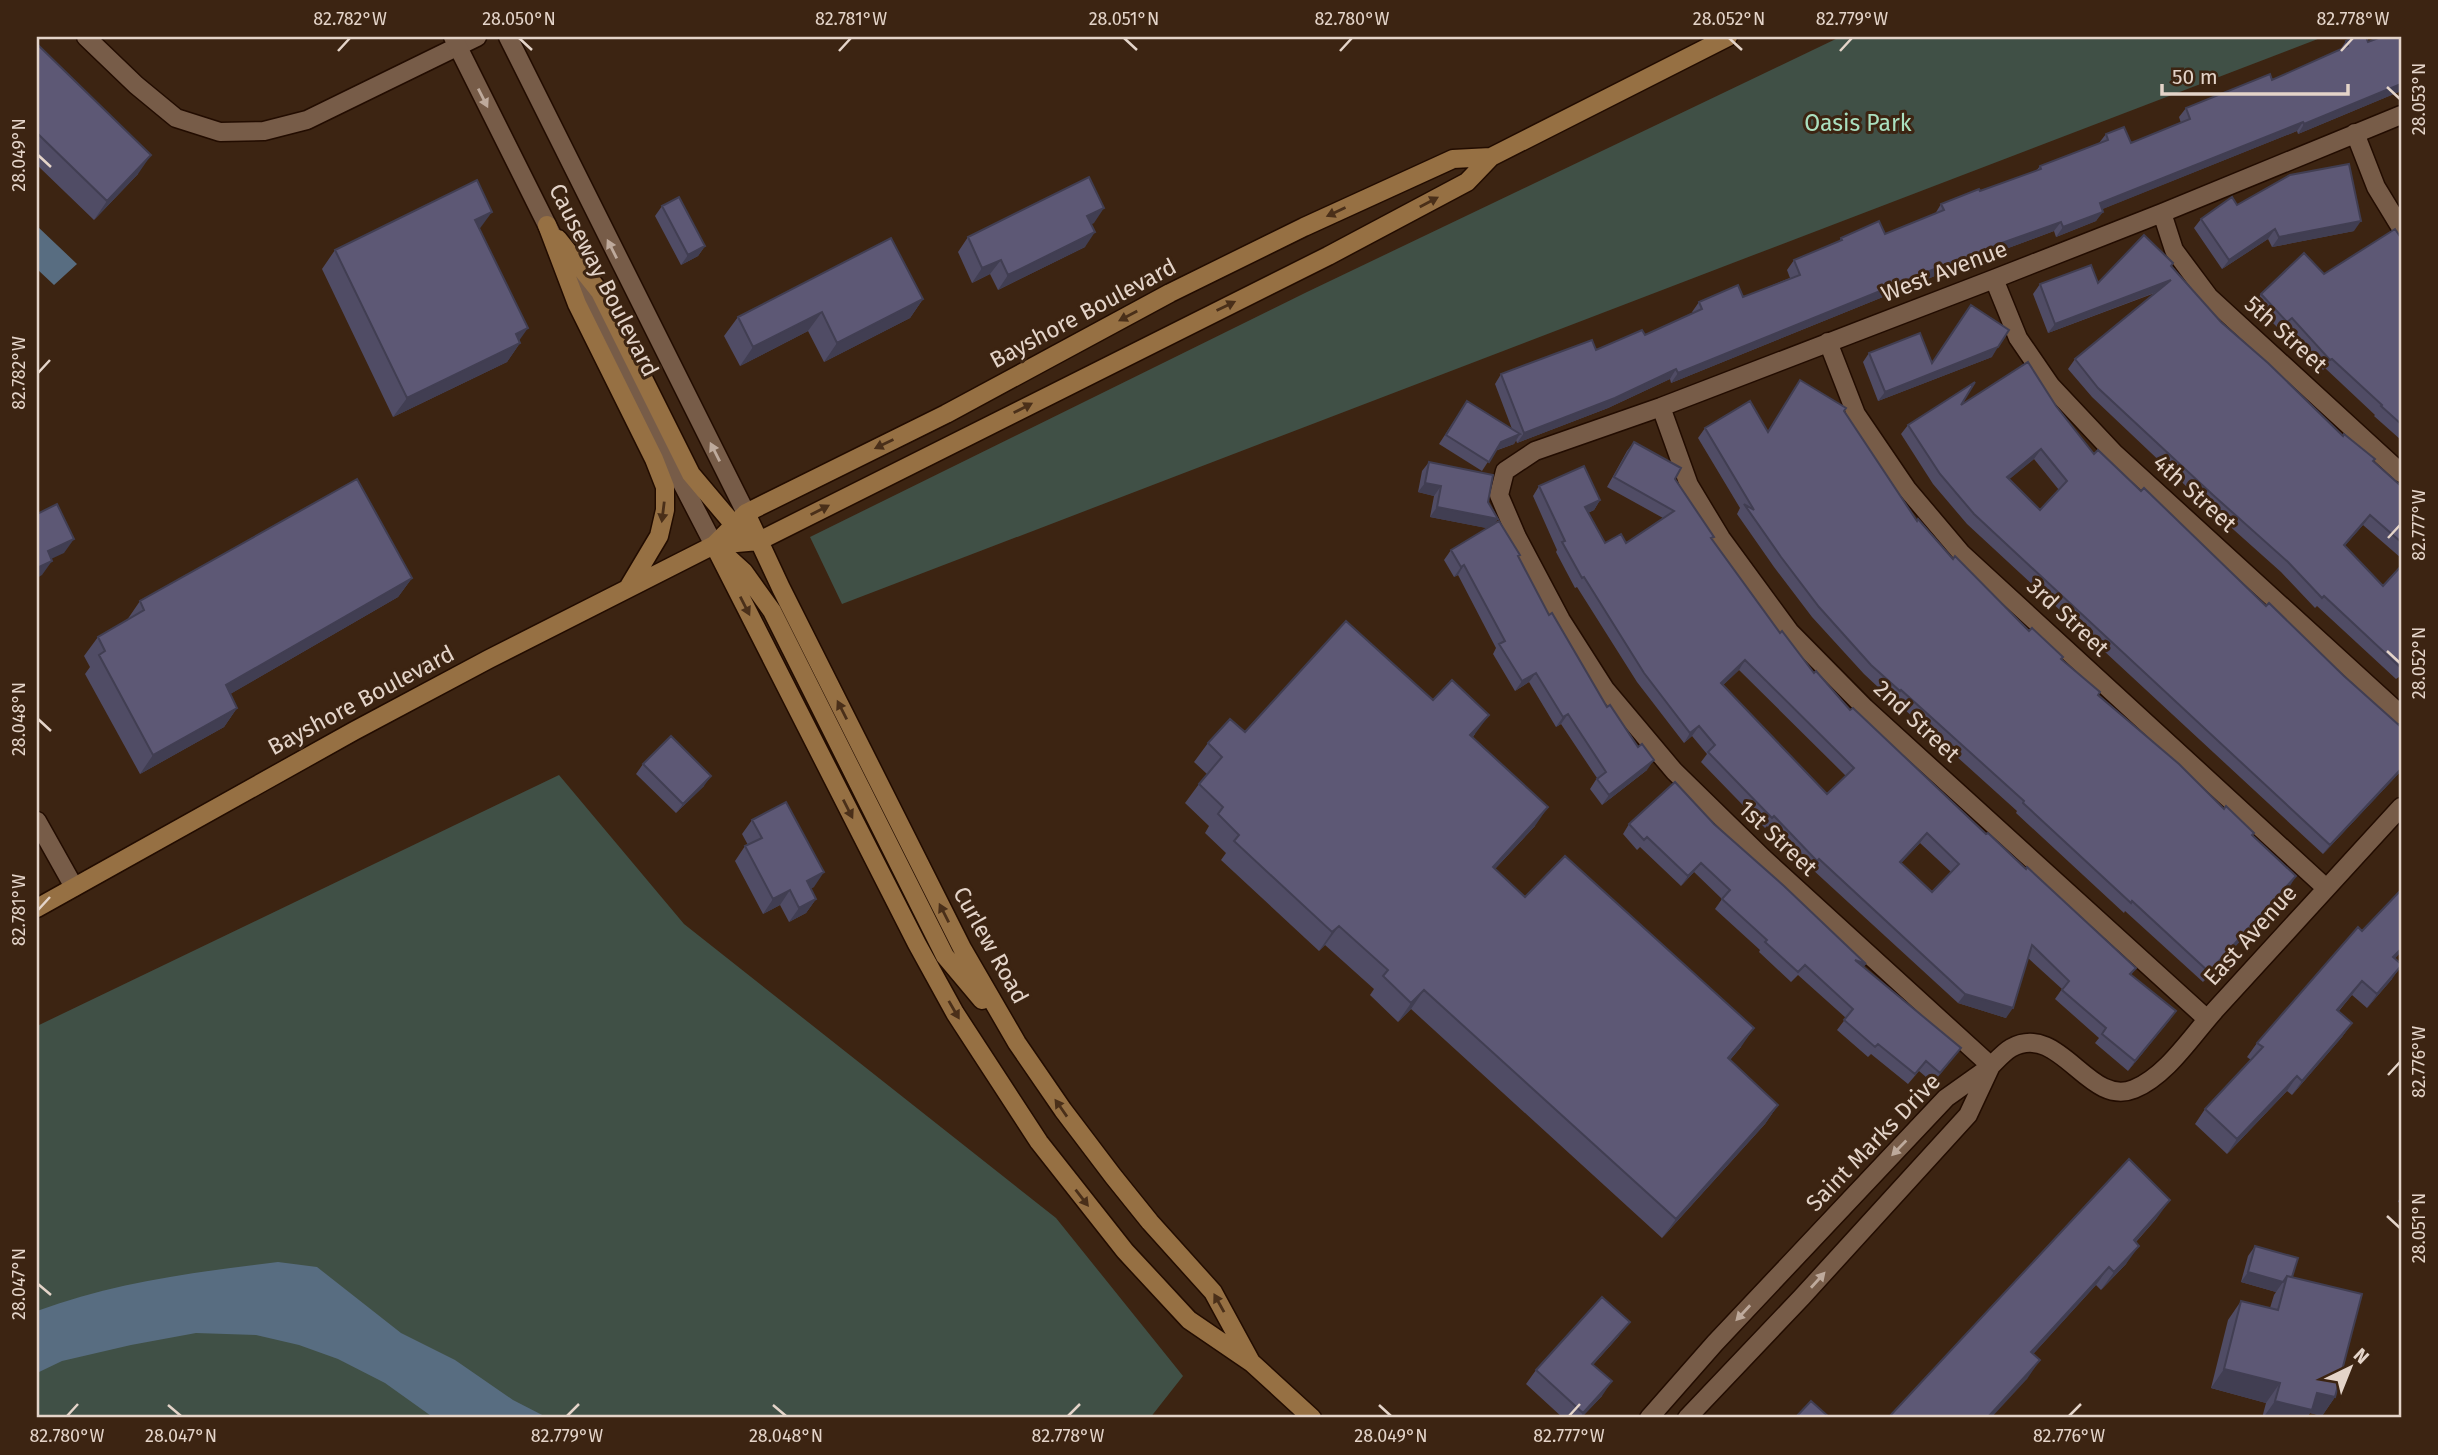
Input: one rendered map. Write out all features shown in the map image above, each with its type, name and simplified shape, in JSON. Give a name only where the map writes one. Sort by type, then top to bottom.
[{"type":"main road","name":"Bayshore Boulevard","points":[[714,545],[759,541],[1328,256],[1467,182],[1491,157],[1728,37]]},
{"type":"main road","name":"Bayshore Boulevard","points":[[37,908],[379,718],[714,545],[740,519],[946,414],[1170,293],[1304,227],[1453,159],[1491,157]]},
{"type":"main road","name":"Curlew Road","points":[[547,225],[600,292],[691,474],[740,519],[759,541],[962,948],[1017,1043],[1113,1177],[1150,1223],[1213,1292],[1252,1363]]},
{"type":"main road","points":[[547,225],[577,304],[654,459],[664,487],[665,510],[659,536],[628,588]]},
{"type":"main road","name":"Curlew Road","points":[[714,545],[917,944],[955,1013],[1039,1142],[1125,1251],[1189,1320],[1252,1363],[1312,1418]]},
{"type":"main road","points":[[714,545],[744,572],[772,611],[945,956],[1017,1043]]},
{"type":"street","points":[[86,37],[136,85],[176,118],[220,132],[264,131],[307,120],[455,41],[477,37]]},
{"type":"street","name":"Causeway Boulevard","points":[[508,37],[740,519]]},
{"type":"street","name":"Causeway Boulevard","points":[[455,41],[547,225],[714,545]]},
{"type":"street","name":"West Avenue","points":[[1505,471],[1535,451],[1661,407],[1994,279],[2401,115]]},
{"type":"street","points":[[2355,133],[2376,187],[2401,228]]},
{"type":"street","name":"5th Street","points":[[2162,213],[2174,250],[2209,297],[2401,473]]},
{"type":"street","name":"4th Street","points":[[1994,279],[2018,338],[2051,386],[2114,453],[2401,715]]},
{"type":"street","name":"3rd Street","points":[[1828,342],[1856,414],[1906,489],[1962,554],[2326,888]]},
{"type":"street","name":"2nd Street","points":[[1661,407],[1689,485],[1721,538],[1790,632],[1866,708],[2207,1019]]},
{"type":"street","name":"1st Street","points":[[1505,471],[1499,495],[1517,537],[1561,620],[1605,689],[1674,771],[1753,849],[1991,1066]]},
{"type":"street","name":"East Avenue","points":[[1991,1066],[2012,1048],[2030,1043],[2053,1050],[2096,1084],[2116,1094],[2132,1090],[2155,1078],[2401,807]]},
{"type":"street","points":[[37,821],[42,842],[74,887]]},
{"type":"street","name":"Saint Marks Drive","points":[[1649,1418],[1751,1304],[1947,1098],[1991,1066]]},
{"type":"street","name":"Saint Marks Drive","points":[[1687,1418],[1968,1115],[1991,1066]]},
{"type":"green space","name":"Oasis Park","points":[[1840,37],[2323,37],[842,604],[810,537],[1307,292]]},
{"type":"green space","points":[[559,775],[684,924],[1056,1218],[1183,1376],[1150,1418],[37,1418],[37,1026]]},
{"type":"water","points":[[37,226],[77,264],[54,285],[37,269]]},
{"type":"water","points":[[278,1262],[317,1267],[401,1333],[455,1360],[513,1400],[548,1418],[434,1418],[385,1383],[338,1359],[299,1345],[256,1335],[196,1333],[62,1361],[37,1373],[37,1311],[126,1285]]},
{"type":"building","points":[[2355,37],[2366,37],[2368,42],[2381,37],[2401,37],[2401,84],[2100,203],[2103,212],[2063,227],[2061,222],[1965,259],[1964,257],[1678,373],[1676,369],[1615,398],[1524,433],[1501,374],[1592,340],[1596,350],[1642,330],[1645,335],[1702,309],[1699,302],[1738,285],[1743,297],[1800,275],[1794,260],[1879,221],[1885,234],[1944,210],[1941,204],[2041,169],[2040,166],[2108,140],[2106,134],[2124,127],[2131,143],[2190,119],[2186,108],[2270,74],[2272,80],[2348,46],[2346,41]]},
{"type":"building","points":[[37,44],[151,155],[107,201],[37,133]]},
{"type":"building","points":[[2349,164],[2361,221],[2279,237],[2275,229],[2229,260],[2201,219],[2232,197],[2237,205],[2290,175]]},
{"type":"building","points":[[1089,177],[1104,208],[1087,216],[1095,232],[1008,275],[1001,260],[982,268],[968,237]]},
{"type":"building","points":[[477,180],[492,212],[475,220],[528,328],[516,334],[520,343],[407,398],[335,250]]},
{"type":"building","points":[[679,197],[705,246],[688,255],[662,206]]},
{"type":"building","points":[[2395,229],[2401,238],[2401,424],[2330,360],[2292,318],[2287,322],[2261,294],[2304,253],[2324,274]]},
{"type":"building","points":[[2144,235],[2173,263],[2171,266],[2221,322],[2268,363],[2343,436],[2344,434],[2375,459],[2373,461],[2401,486],[2401,542],[2370,515],[2344,545],[2383,586],[2401,566],[2401,668],[2324,596],[2322,598],[2288,562],[2098,388],[2075,359],[2171,280],[2055,324],[2040,284],[2091,265],[2098,283]]},
{"type":"building","points":[[891,238],[923,299],[837,343],[822,312],[753,347],[738,317]]},
{"type":"building","points":[[1971,305],[2009,330],[1998,347],[1885,392],[1869,353],[1920,333],[1932,363]]},
{"type":"building","points":[[2028,362],[2056,406],[2094,454],[2098,450],[2141,491],[2144,488],[2266,606],[2269,603],[2401,727],[2401,769],[2330,845],[1974,514],[1940,474],[1908,425],[1975,382],[1961,405]],"holes":[[[2041,449],[2067,481],[2040,510],[2007,477]]]},
{"type":"building","points":[[1800,380],[1846,408],[1844,411],[1917,521],[1918,519],[1953,559],[1955,556],[2029,631],[2032,628],[2063,657],[2061,659],[2100,692],[2098,695],[2179,764],[2224,809],[2226,806],[2254,833],[2252,835],[2296,876],[2209,972],[2132,901],[2131,903],[2023,803],[2024,801],[1871,665],[1819,607],[1744,504],[1754,510],[1705,428],[1750,401],[1768,432]]},
{"type":"building","points":[[1467,401],[1520,434],[1501,442],[1489,462],[1446,435]]},
{"type":"building","points":[[1634,442],[1681,468],[1675,479],[1714,537],[1711,538],[1780,633],[1782,631],[1814,673],[1816,671],[1850,710],[1853,708],[1986,834],[2026,869],[2027,867],[2136,968],[2130,974],[2176,1011],[2135,1061],[2102,1034],[2106,1028],[2062,990],[2069,981],[2032,945],[2013,1008],[1965,994],[1819,859],[1817,861],[1774,816],[1772,818],[1708,752],[1715,745],[1699,726],[1690,733],[1644,673],[1584,577],[1582,578],[1562,542],[1565,541],[1539,486],[1584,466],[1600,500],[1585,507],[1605,543],[1621,534],[1626,543],[1674,511],[1614,477]],"holes":[[[1745,660],[1854,768],[1827,794],[1721,683]],[[1927,833],[1959,864],[1932,892],[1900,862]]]},
{"type":"building","points":[[1429,462],[1493,475],[1488,502],[1498,519],[1437,507],[1441,486],[1425,483]]},
{"type":"building","points":[[357,479],[412,578],[226,685],[237,708],[153,755],[99,655],[105,651],[98,637],[144,610],[140,601]]},
{"type":"building","points":[[57,504],[74,539],[48,551],[52,561],[37,568],[37,514]]},
{"type":"building","points":[[1499,521],[1520,555],[1518,556],[1549,615],[1552,613],[1607,707],[1610,705],[1638,747],[1642,744],[1654,760],[1609,795],[1597,779],[1606,772],[1568,714],[1563,717],[1536,673],[1522,681],[1499,644],[1505,641],[1464,565],[1461,567],[1451,550]]},
{"type":"building","points":[[1346,621],[1433,700],[1452,680],[1489,715],[1470,735],[1548,807],[1493,867],[1525,897],[1565,856],[1754,1028],[1728,1058],[1778,1105],[1676,1219],[1424,990],[1411,1003],[1383,976],[1388,970],[1339,926],[1332,932],[1234,841],[1239,835],[1218,814],[1223,807],[1199,784],[1222,757],[1208,743],[1230,719],[1245,732]]},
{"type":"building","points":[[671,736],[711,776],[683,804],[643,764]]},
{"type":"building","points":[[1675,782],[1714,824],[1866,964],[1855,960],[1961,1048],[1940,1073],[1926,1061],[1915,1074],[1878,1044],[1875,1047],[1844,1020],[1853,1009],[1805,965],[1798,972],[1765,942],[1767,940],[1722,899],[1730,890],[1701,863],[1688,876],[1647,837],[1644,840],[1629,824]]},
{"type":"building","points":[[786,802],[824,872],[807,881],[816,899],[799,908],[790,890],[773,899],[745,846],[762,838],[752,820]]},
{"type":"building","points":[[2401,890],[2401,949],[2393,957],[2401,966],[2377,994],[2362,981],[2337,1010],[2352,1023],[2302,1081],[2297,1076],[2237,1139],[2205,1109],[2263,1047],[2257,1043],[2358,927],[2362,931]]},
{"type":"building","points":[[2129,1159],[2170,1200],[2134,1240],[2139,1246],[2114,1272],[2109,1267],[2031,1352],[2040,1360],[1989,1418],[1888,1418]]},
{"type":"building","points":[[2255,1246],[2298,1258],[2292,1277],[2287,1276],[2283,1282],[2248,1272]]},
{"type":"building","points":[[2287,1276],[2362,1294],[2335,1397],[2317,1393],[2312,1410],[2275,1401],[2280,1383],[2224,1369],[2241,1301],[2278,1310]]},
{"type":"building","points":[[1602,1297],[1630,1322],[1592,1364],[1612,1381],[1583,1413],[1536,1370]]},
{"type":"building","points":[[1811,1401],[1830,1418],[1795,1418]]}]
